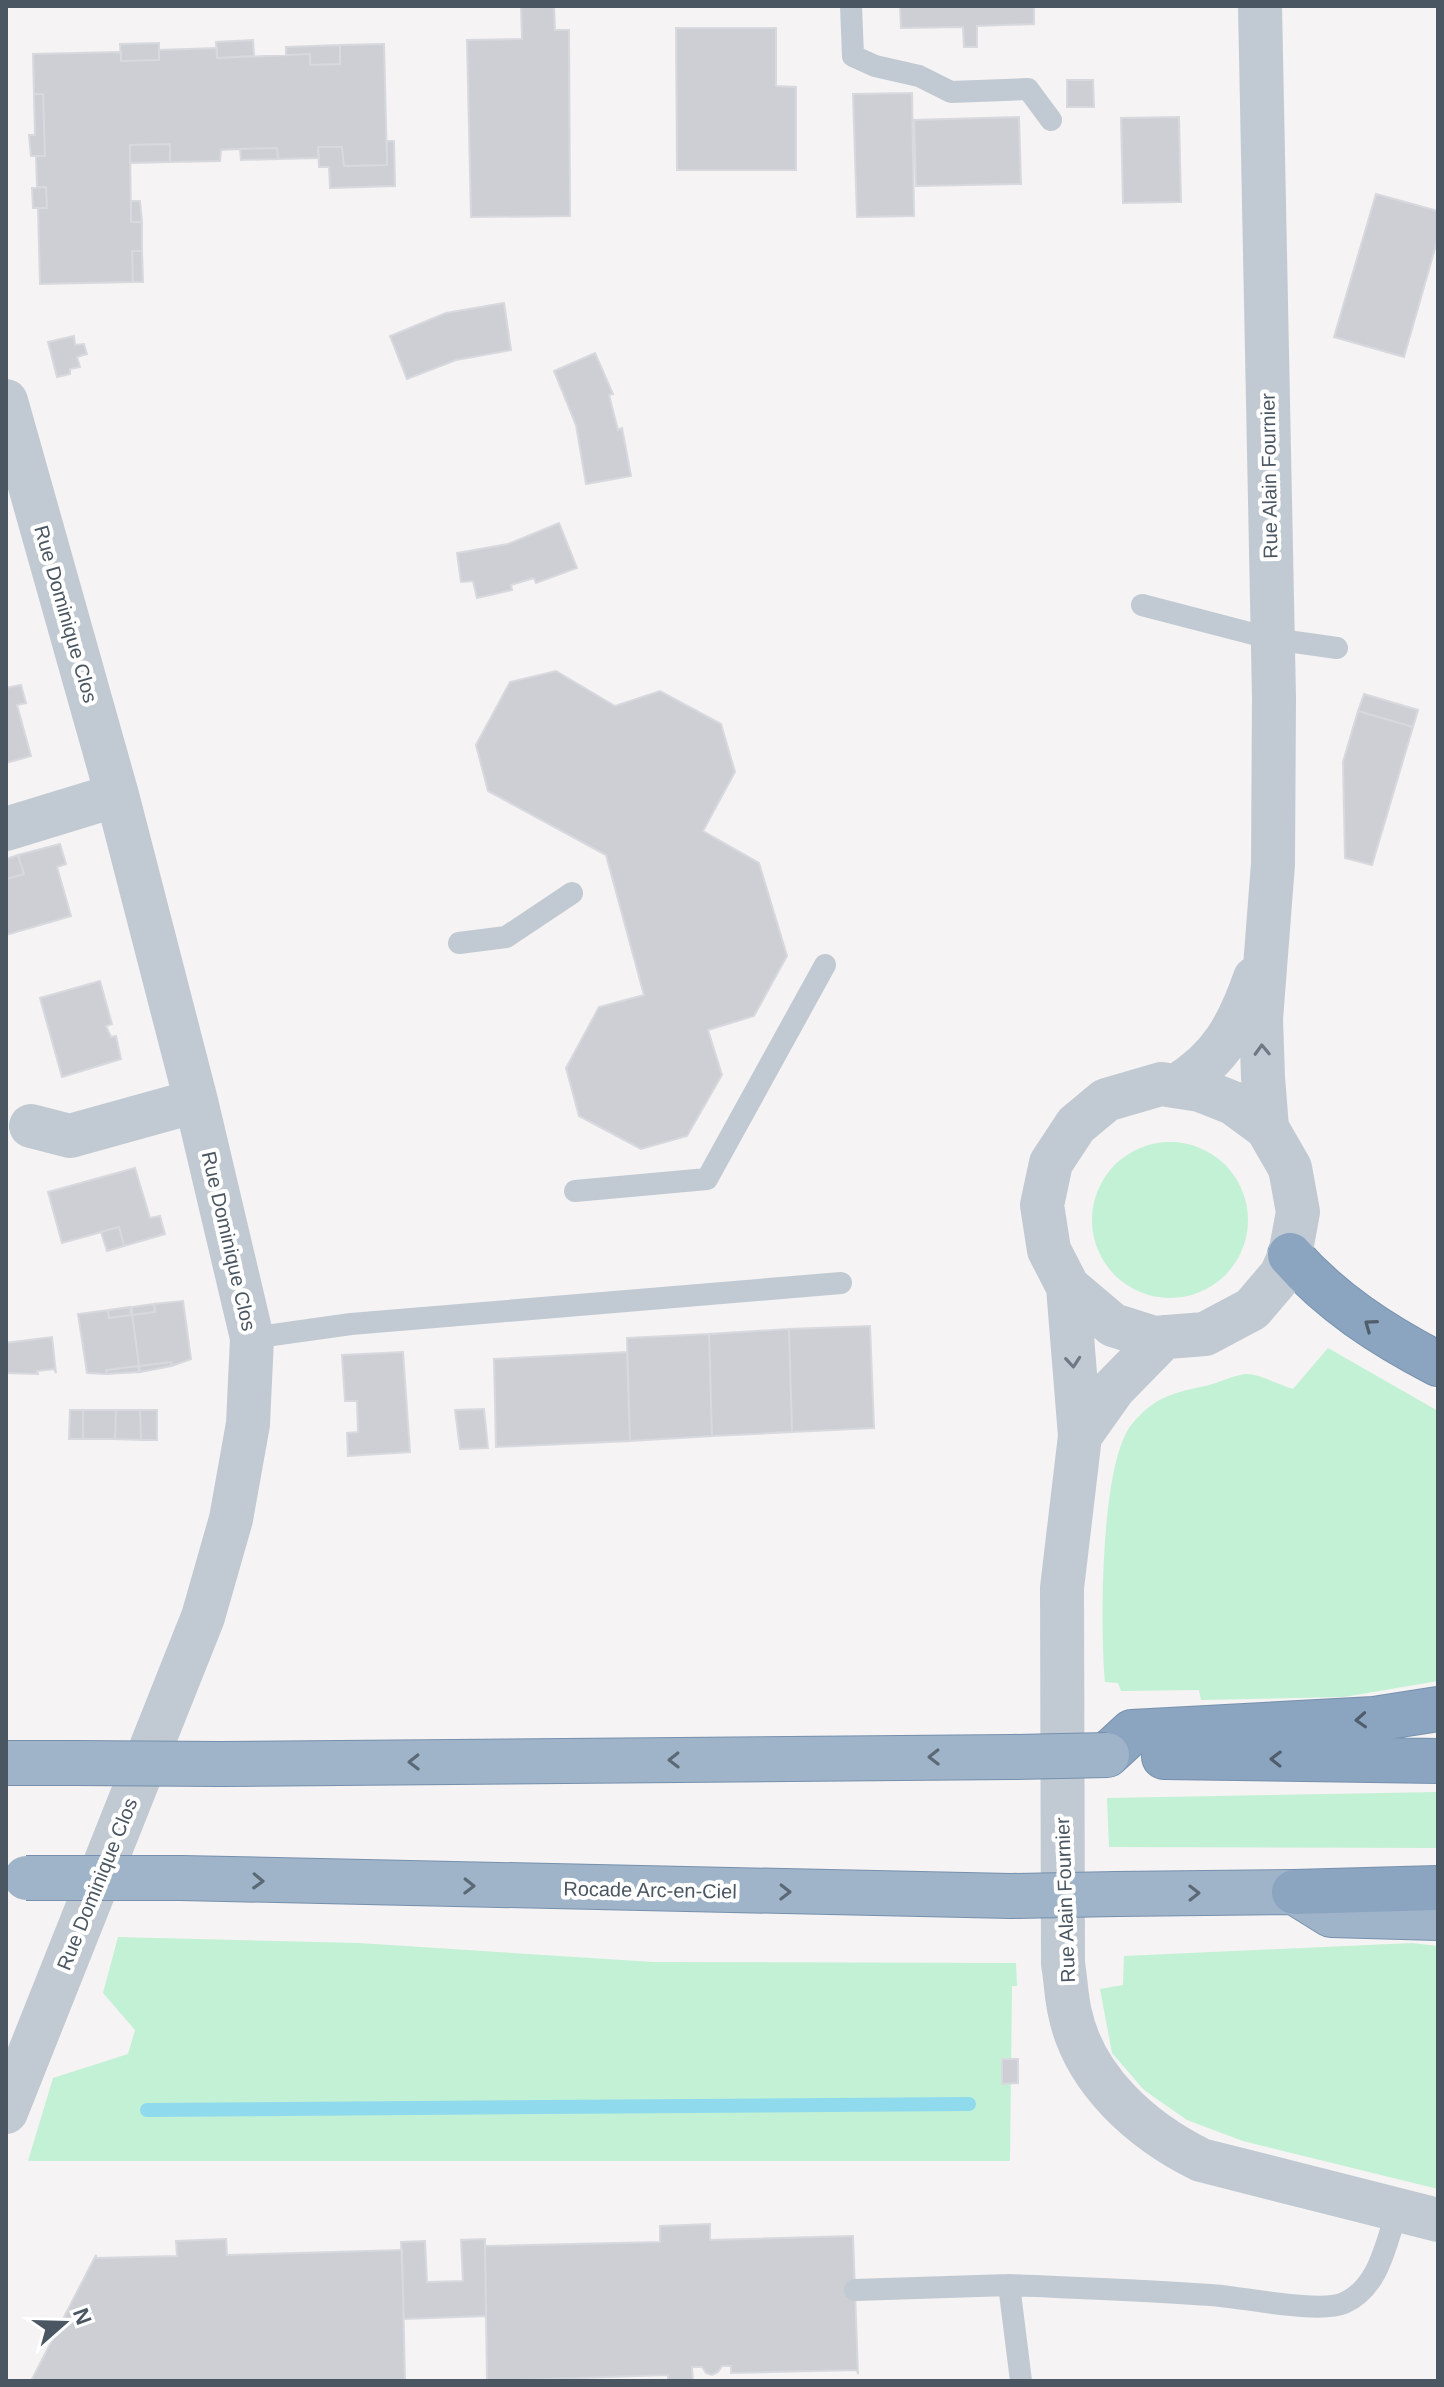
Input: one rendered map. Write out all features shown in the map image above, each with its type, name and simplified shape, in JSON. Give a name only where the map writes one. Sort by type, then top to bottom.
[{"type":"highway","points":[[1290,1255],[1313,1281],[1387,1338],[1438,1364]]},
{"type":"highway","points":[[1107,1755],[1132,1732],[1374,1719],[1438,1709]]},
{"type":"highway","points":[[6,1763],[220,1764],[1107,1755],[1438,1761]]},
{"type":"highway","name":"Rocade Arc-en-Ciel","points":[[16,1878],[181,1878],[1011,1896],[1294,1892]]},
{"type":"highway","points":[[1294,1892],[1438,1888]]},
{"type":"highway","points":[[1294,1892],[1331,1915],[1438,1918]]},
{"type":"street","name":"Rue Alain Fournier","points":[[1260,6],[1273,639],[1273,864],[1261,1019],[1267,1128]]},
{"type":"street","name":"Rue Dominique Clos","points":[[6,401],[18,491],[117,795],[196,1101],[252,1338],[248,1424],[231,1519],[203,1617],[6,2112]]},
{"type":"street","points":[[6,829],[117,795]]},
{"type":"street","name":"Rue Alain Fournier","points":[[1176,1086],[1201,1071],[1216,1055],[1242,1014],[1267,946]]},
{"type":"street","name":"Rue Alain Fournier","points":[[1068,1287],[1113,1325],[1154,1338],[1205,1334],[1252,1309],[1281,1275],[1290,1255],[1298,1212],[1290,1168],[1267,1128],[1233,1103],[1200,1090],[1161,1084],[1106,1100],[1076,1125],[1051,1163],[1042,1205],[1049,1250],[1068,1287],[1080,1436],[1062,1588],[1063,1949],[1070,2015],[1086,2054],[1112,2094],[1140,2122],[1173,2146],[1201,2160],[1418,2216]]},
{"type":"street","points":[[31,1126],[70,1136],[196,1101]]},
{"type":"street","name":"Rue Alain Fournier","points":[[1080,1436],[1114,1388],[1164,1337]]},
{"type":"lane","points":[[851,6],[853,56],[875,66],[919,76],[951,92],[1028,89],[1051,120]]},
{"type":"lane","points":[[1142,605],[1273,639],[1337,648]]},
{"type":"lane","points":[[459,943],[506,937],[572,893]]},
{"type":"lane","points":[[575,1191],[707,1179],[825,965]]},
{"type":"lane","points":[[252,1338],[351,1324],[841,1283]]},
{"type":"lane","points":[[855,2290],[1009,2285],[1212,2295],[1320,2307],[1342,2305],[1359,2295],[1418,2216]]},
{"type":"lane","points":[[1009,2285],[1021,2381]]},
{"type":"green space","points":[[1170,1142],[1200,1148],[1225,1165],[1242,1190],[1248,1220],[1242,1250],[1225,1275],[1200,1292],[1170,1298],[1140,1292],[1115,1275],[1098,1250],[1092,1220],[1098,1190],[1115,1165],[1140,1148]]},
{"type":"green space","points":[[1328,1348],[1438,1411],[1438,1681],[1344,1697],[1201,1700],[1199,1690],[1121,1691],[1118,1683],[1105,1682],[1103,1588],[1108,1509],[1121,1444],[1132,1424],[1156,1402],[1241,1375],[1257,1376],[1293,1389]]},
{"type":"green space","points":[[1438,1792],[1438,1848],[1109,1847],[1107,1798]]},
{"type":"green space","points":[[118,1937],[359,1943],[653,1962],[1016,1963],[1017,1986],[1012,1986],[1010,2161],[28,2161],[53,2078],[128,2054],[135,2030],[103,1993]]},
{"type":"green space","points":[[1412,1943],[1438,1946],[1438,2189],[1243,2141],[1187,2120],[1144,2090],[1112,2053],[1100,1989],[1123,1985],[1124,1956]]},
{"type":"building","points":[[521,6],[554,6],[555,30],[569,30],[570,216],[471,217],[467,40],[522,39]]},
{"type":"building","points":[[900,6],[1034,6],[1034,24],[977,26],[977,47],[964,47],[963,27],[901,28]]},
{"type":"building","points":[[676,28],[776,28],[776,86],[796,87],[796,170],[677,170]]},
{"type":"building","points":[[253,40],[254,56],[217,58],[216,42]]},
{"type":"building","points":[[159,43],[159,60],[121,61],[120,44]]},
{"type":"building","points":[[384,44],[387,165],[344,166],[342,147],[318,147],[319,158],[278,159],[277,148],[221,150],[220,161],[170,162],[170,144],[130,145],[131,222],[142,222],[142,251],[132,251],[133,282],[40,284],[38,208],[47,208],[46,187],[37,187],[36,156],[45,156],[43,94],[34,94],[33,54],[121,52],[121,61],[159,60],[159,50],[217,48],[217,58],[310,54],[310,65],[340,64],[340,45]]},
{"type":"building","points":[[340,45],[340,64],[310,65],[310,54],[286,55],[286,47]]},
{"type":"building","points":[[1067,80],[1093,80],[1094,107],[1067,107]]},
{"type":"building","points":[[912,93],[914,216],[857,217],[853,94]]},
{"type":"building","points":[[34,94],[43,94],[45,156],[31,156],[29,135],[35,135]]},
{"type":"building","points":[[1019,117],[1021,184],[916,186],[914,120]]},
{"type":"building","points":[[1179,117],[1181,202],[1123,203],[1121,118]]},
{"type":"building","points":[[387,141],[394,141],[395,186],[330,188],[329,167],[319,167],[318,147],[342,147],[344,166],[387,165]]},
{"type":"building","points":[[170,144],[170,162],[130,163],[130,145]]},
{"type":"building","points":[[277,148],[278,159],[241,160],[240,149]]},
{"type":"building","points":[[46,187],[47,208],[33,208],[32,188]]},
{"type":"building","points":[[1376,194],[1438,211],[1438,238],[1404,357],[1334,337]]},
{"type":"building","points":[[131,201],[140,201],[142,222],[131,222]]},
{"type":"building","points":[[132,251],[142,251],[143,282],[133,282]]},
{"type":"building","points":[[504,303],[511,350],[456,360],[407,379],[390,336],[446,313]]},
{"type":"building","points":[[74,336],[75,345],[84,344],[87,354],[77,357],[80,367],[70,369],[70,374],[57,377],[48,342]]},
{"type":"building","points":[[595,353],[613,394],[609,395],[618,430],[622,428],[631,476],[586,484],[576,425],[554,371]]},
{"type":"building","points":[[559,523],[577,568],[536,583],[534,578],[511,585],[512,590],[477,598],[473,581],[461,582],[457,553],[508,544]]},
{"type":"building","points":[[556,671],[615,706],[660,691],[721,724],[735,772],[703,831],[759,863],[787,956],[754,1016],[708,1030],[722,1075],[687,1136],[641,1149],[579,1116],[566,1068],[599,1007],[644,995],[606,855],[488,791],[476,745],[510,682]]},
{"type":"building","points":[[21,685],[26,703],[17,705],[31,756],[6,763],[6,688]]},
{"type":"building","points":[[1364,694],[1418,710],[1413,727],[1358,711]]},
{"type":"building","points":[[1358,711],[1413,727],[1372,865],[1345,858],[1343,762]]},
{"type":"building","points":[[60,844],[66,864],[57,867],[71,916],[6,935],[6,879],[24,874],[18,855]]},
{"type":"building","points":[[18,855],[24,874],[7,879],[6,859]]},
{"type":"building","points":[[100,981],[112,1024],[106,1026],[111,1037],[116,1036],[121,1059],[62,1077],[40,998]]},
{"type":"building","points":[[135,1168],[150,1218],[160,1216],[165,1234],[124,1246],[119,1227],[62,1243],[48,1192]]},
{"type":"building","points":[[119,1227],[124,1246],[107,1251],[101,1232]]},
{"type":"building","points":[[183,1301],[191,1359],[172,1366],[171,1362],[139,1366],[132,1315],[155,1312],[154,1304]]},
{"type":"building","points":[[154,1304],[155,1312],[132,1315],[132,1307]]},
{"type":"building","points":[[130,1307],[131,1315],[109,1318],[108,1310]]},
{"type":"building","points":[[131,1307],[140,1372],[138,1366],[106,1370],[107,1374],[87,1373],[78,1314],[108,1310],[109,1318],[131,1315]]},
{"type":"building","points":[[870,1326],[874,1428],[792,1432],[789,1329]]},
{"type":"building","points":[[789,1329],[792,1432],[712,1436],[709,1334]]},
{"type":"building","points":[[709,1334],[712,1436],[630,1441],[627,1338]]},
{"type":"building","points":[[52,1337],[56,1373],[54,1369],[37,1371],[38,1374],[6,1373],[6,1343]]},
{"type":"building","points":[[403,1352],[410,1452],[348,1456],[347,1433],[358,1432],[357,1401],[345,1401],[342,1355]]},
{"type":"building","points":[[627,1352],[630,1441],[496,1447],[494,1359]]},
{"type":"building","points":[[171,1362],[172,1366],[140,1372],[139,1366]]},
{"type":"building","points":[[138,1366],[139,1372],[107,1374],[106,1370]]},
{"type":"building","points":[[484,1409],[488,1448],[460,1449],[455,1410]]},
{"type":"building","points":[[70,1410],[83,1410],[83,1439],[69,1439]]},
{"type":"building","points":[[83,1410],[116,1410],[115,1439],[83,1439]]},
{"type":"building","points":[[116,1410],[140,1410],[141,1440],[115,1439]]},
{"type":"building","points":[[140,1410],[157,1410],[157,1440],[141,1440]]},
{"type":"building","points":[[1002,2059],[1018,2059],[1018,2083],[1002,2084]]},
{"type":"building","points":[[710,2224],[710,2240],[853,2236],[858,2374],[857,2370],[731,2373],[731,2366],[722,2366],[712,2375],[702,2367],[692,2367],[693,2381],[668,2381],[668,2375],[487,2381],[485,2246],[660,2242],[660,2226]]},
{"type":"building","points":[[226,2239],[227,2255],[402,2250],[405,2381],[31,2381],[96,2255],[96,2258],[177,2256],[176,2241]]},
{"type":"building","points":[[485,2239],[486,2316],[404,2319],[401,2242],[425,2241],[427,2282],[463,2281],[461,2240]]},
{"type":"waterway","points":[[147,2110],[969,2104]]}]
